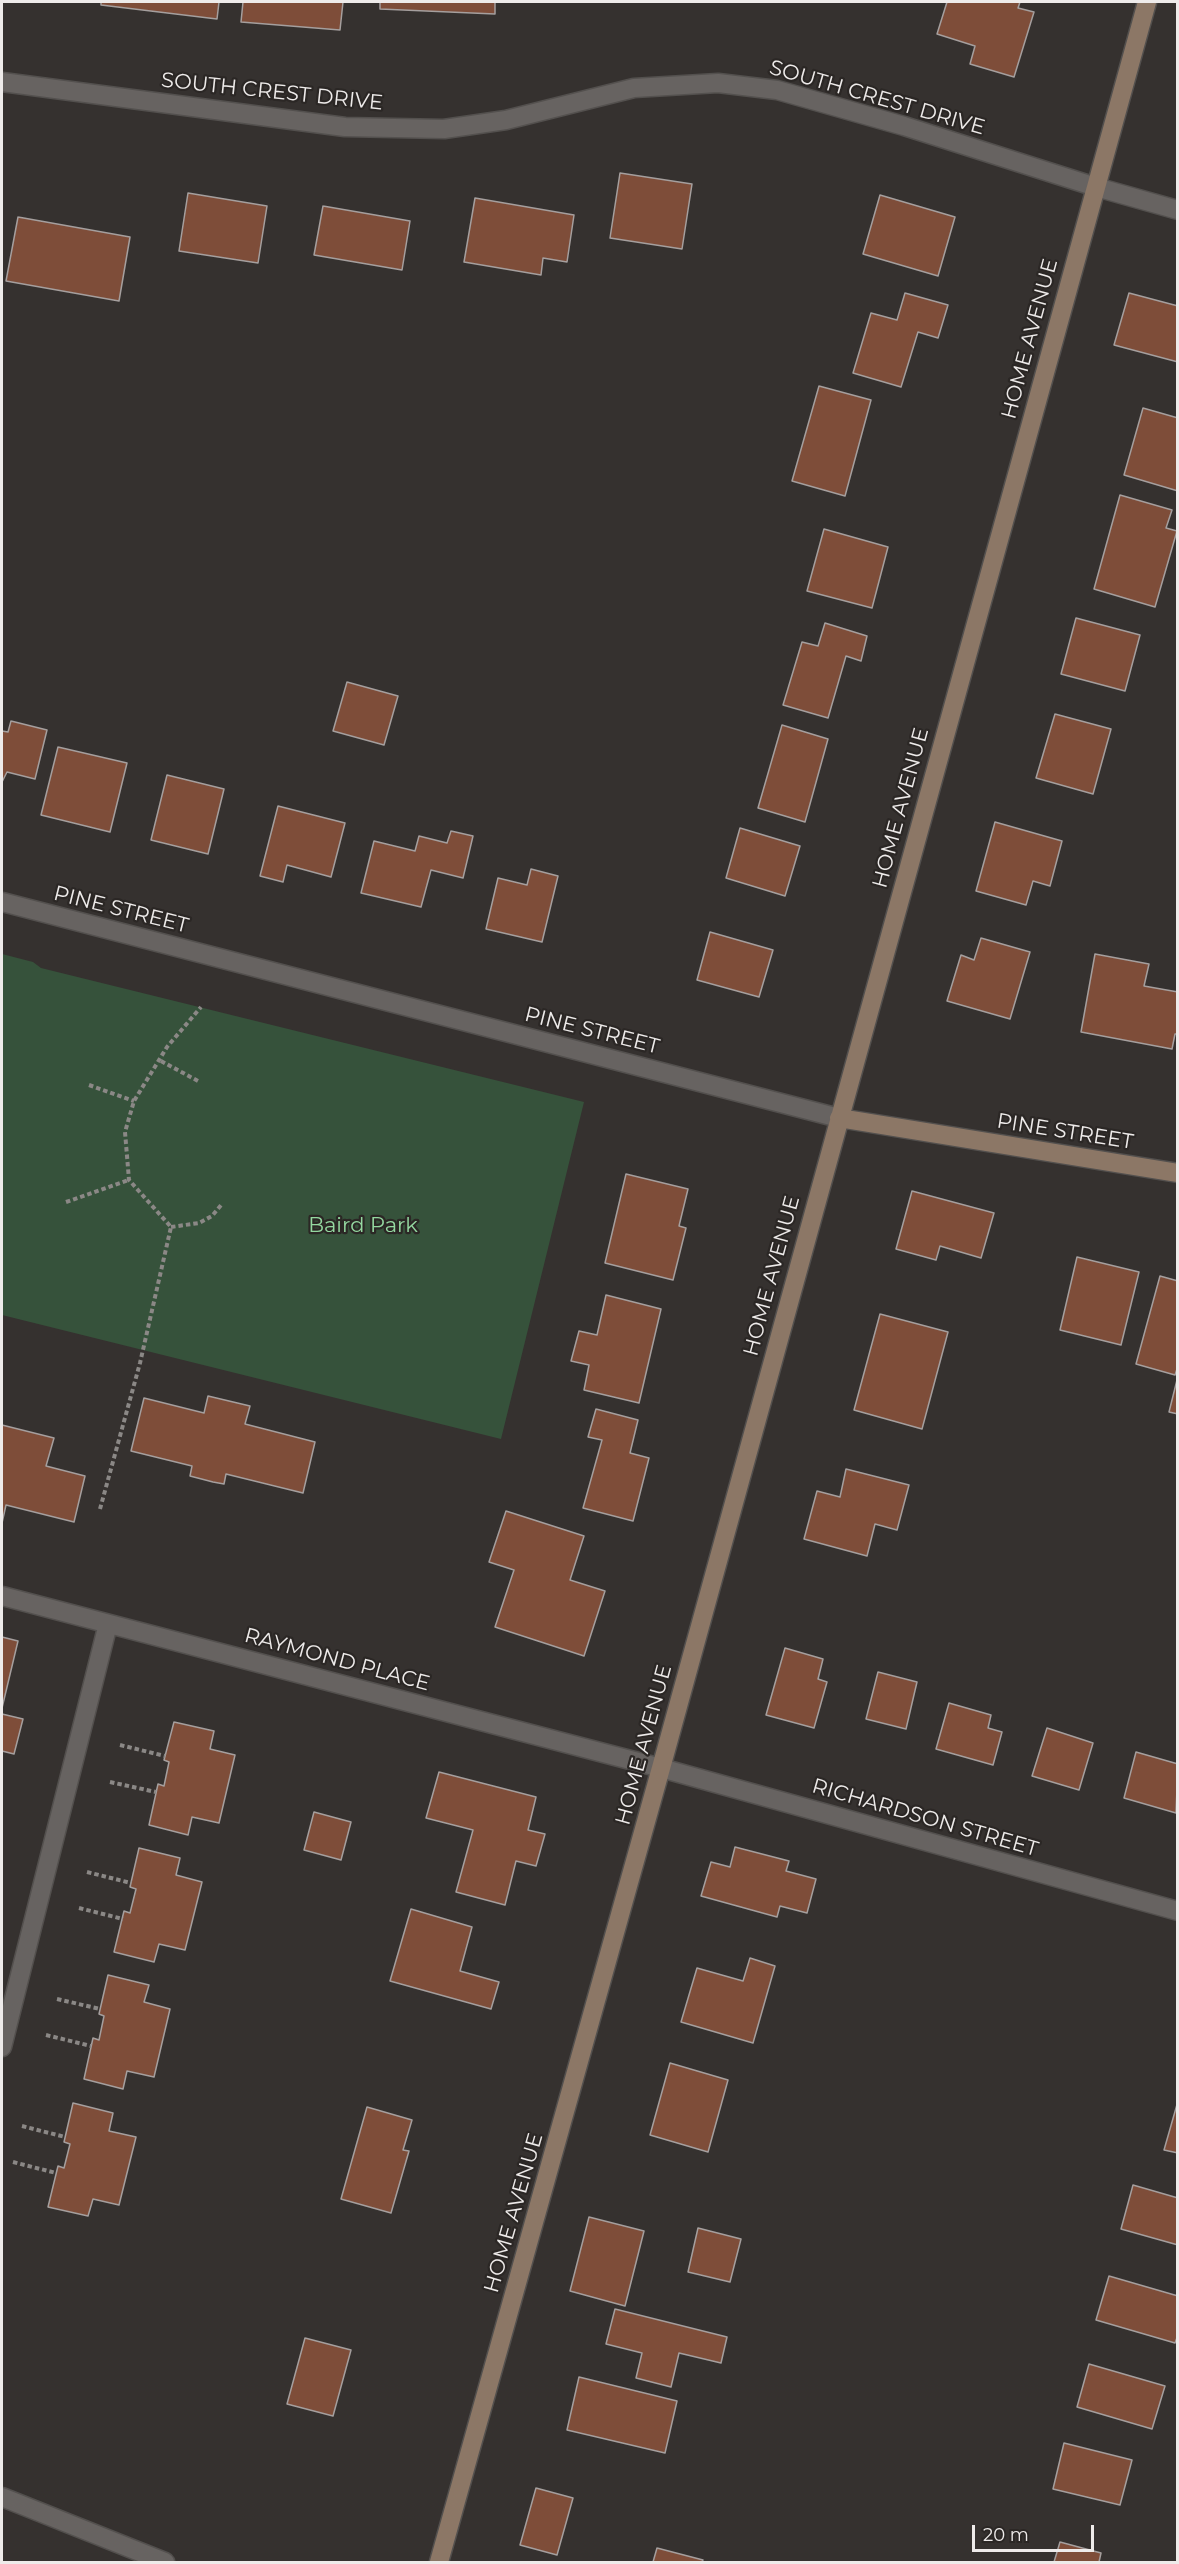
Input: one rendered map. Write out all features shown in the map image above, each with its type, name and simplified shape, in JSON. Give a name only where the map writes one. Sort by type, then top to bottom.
[{"type":"main road","name":"HOME AVENUE","points":[[440,2562],[1147,2]]},
{"type":"main road","name":"PINE STREET","points":[[839,1118],[1178,1173]]},
{"type":"street","name":"SOUTH CREST DRIVE","points":[[2,82],[345,127],[444,129],[506,120],[634,88],[718,83],[777,90],[904,126],[1096,187],[1178,210]]},
{"type":"street","name":"PINE STREET","points":[[2,902],[839,1118]]},
{"type":"street","name":"RAYMOND PLACE","points":[[2,1596],[661,1768]]},
{"type":"street","points":[[2,2047],[108,1624]]},
{"type":"street","name":"RICHARDSON STREET","points":[[661,1768],[1178,1911]]},
{"type":"street","points":[[2,2497],[165,2562]]},
{"type":"path","points":[[171,1227],[129,1180],[125,1132],[134,1101],[167,1047],[201,1006]]},
{"type":"path","points":[[160,1061],[198,1081]]},
{"type":"path","points":[[89,1085],[134,1101]]},
{"type":"path","points":[[66,1202],[129,1180]]},
{"type":"path","points":[[171,1227],[199,1223],[212,1216],[222,1204]]},
{"type":"path","points":[[100,1509],[140,1363],[171,1227]]},
{"type":"path","points":[[120,1745],[165,1756]]},
{"type":"path","points":[[110,1782],[156,1792]]},
{"type":"path","points":[[87,1872],[131,1883]]},
{"type":"path","points":[[79,1908],[123,1919]]},
{"type":"path","points":[[57,1999],[100,2009]]},
{"type":"path","points":[[46,2035],[91,2046]]},
{"type":"path","points":[[22,2127],[65,2137]]},
{"type":"path","points":[[13,2162],[56,2173]]},
{"type":"green space","name":"Baird Park","points":[[2,954],[33,962],[41,968],[584,1102],[501,1439],[2,1315]]},
{"type":"building","points":[[101,2],[219,2],[217,19],[101,5]]},
{"type":"building","points":[[243,2],[343,2],[340,30],[241,22]]},
{"type":"building","points":[[380,2],[495,2],[495,14],[380,9]]},
{"type":"building","points":[[947,2],[1020,2],[1018,8],[1034,12],[1014,77],[970,64],[975,46],[937,34]]},
{"type":"building","points":[[620,173],[692,184],[682,249],[610,238]]},
{"type":"building","points":[[188,193],[267,206],[258,263],[179,251]]},
{"type":"building","points":[[880,195],[955,217],[938,276],[863,254]]},
{"type":"building","points":[[475,198],[574,215],[567,262],[543,258],[541,275],[464,262]]},
{"type":"building","points":[[323,206],[410,221],[402,270],[314,255]]},
{"type":"building","points":[[18,217],[130,237],[119,301],[6,281]]},
{"type":"building","points":[[905,293],[948,305],[938,338],[918,332],[901,387],[853,373],[871,313],[897,320]]},
{"type":"building","points":[[1129,293],[1178,306],[1178,362],[1114,345]]},
{"type":"building","points":[[819,386],[871,400],[845,496],[792,481]]},
{"type":"building","points":[[1143,408],[1178,418],[1178,491],[1124,475]]},
{"type":"building","points":[[1120,495],[1172,510],[1166,528],[1177,531],[1155,607],[1094,589]]},
{"type":"building","points":[[824,529],[888,547],[872,608],[807,591]]},
{"type":"building","points":[[1076,618],[1140,635],[1125,691],[1061,674]]},
{"type":"building","points":[[825,623],[867,636],[861,661],[846,656],[828,718],[783,705],[802,642],[818,646]]},
{"type":"building","points":[[347,682],[398,696],[384,745],[333,731]]},
{"type":"building","points":[[1055,714],[1111,729],[1093,794],[1036,778]]},
{"type":"building","points":[[11,721],[47,730],[35,779],[7,772],[2,782],[2,731],[8,732]]},
{"type":"building","points":[[782,725],[828,739],[805,822],[758,808]]},
{"type":"building","points":[[58,747],[127,763],[110,832],[41,815]]},
{"type":"building","points":[[167,775],[224,789],[208,854],[151,840]]},
{"type":"building","points":[[278,806],[345,823],[331,877],[287,865],[283,882],[260,876]]},
{"type":"building","points":[[995,822],[1062,841],[1050,886],[1033,881],[1026,905],[976,891]]},
{"type":"building","points":[[740,828],[800,846],[785,896],[726,878]]},
{"type":"building","points":[[451,831],[473,836],[463,878],[431,870],[421,907],[361,893],[374,841],[415,851],[419,836],[447,843]]},
{"type":"building","points":[[531,869],[558,876],[542,942],[486,929],[498,878],[527,885]]},
{"type":"building","points":[[710,932],[773,950],[759,997],[697,980]]},
{"type":"building","points":[[981,938],[1030,952],[1010,1019],[947,1001],[961,955],[974,960]]},
{"type":"building","points":[[1095,954],[1149,964],[1144,986],[1178,992],[1178,1034],[1175,1034],[1172,1049],[1081,1032]]},
{"type":"building","points":[[626,1174],[688,1189],[679,1226],[686,1228],[673,1280],[605,1263]]},
{"type":"building","points":[[912,1191],[994,1213],[981,1258],[940,1246],[936,1260],[896,1249]]},
{"type":"building","points":[[1077,1257],[1139,1272],[1121,1345],[1060,1330]]},
{"type":"building","points":[[1160,1276],[1178,1281],[1178,1366],[1175,1375],[1136,1364]]},
{"type":"building","points":[[606,1295],[661,1309],[639,1403],[584,1390],[589,1365],[571,1361],[579,1331],[597,1335]]},
{"type":"building","points":[[880,1314],[948,1332],[922,1429],[854,1410]]},
{"type":"building","points":[[1178,1376],[1178,1414],[1169,1412]]},
{"type":"building","points":[[208,1396],[250,1406],[245,1424],[315,1442],[303,1493],[226,1474],[224,1484],[213,1482],[190,1476],[192,1466],[131,1451],[144,1398],[204,1413]]},
{"type":"building","points":[[596,1409],[638,1420],[630,1453],[649,1458],[633,1521],[583,1508],[602,1440],[588,1437]]},
{"type":"building","points":[[2,1425],[54,1438],[46,1466],[85,1476],[74,1522],[6,1505],[2,1523]]},
{"type":"building","points":[[846,1469],[909,1485],[897,1530],[875,1524],[867,1556],[804,1539],[817,1491],[840,1497]]},
{"type":"building","points":[[506,1511],[584,1536],[570,1580],[605,1591],[584,1656],[495,1627],[514,1570],[489,1562]]},
{"type":"building","points":[[2,1637],[18,1641],[2,1708]]},
{"type":"building","points":[[785,1648],[823,1659],[818,1679],[827,1682],[814,1728],[766,1715]]},
{"type":"building","points":[[878,1672],[917,1682],[906,1729],[866,1719]]},
{"type":"building","points":[[949,1703],[991,1715],[988,1728],[1002,1732],[993,1765],[936,1749]]},
{"type":"building","points":[[2,1714],[23,1719],[14,1754],[2,1751]]},
{"type":"building","points":[[174,1722],[214,1731],[210,1749],[235,1755],[219,1823],[192,1817],[188,1835],[149,1825],[158,1784],[164,1786],[169,1762],[164,1760]]},
{"type":"building","points":[[1047,1728],[1093,1743],[1079,1790],[1032,1776]]},
{"type":"building","points":[[1136,1752],[1178,1764],[1176,1813],[1124,1798]]},
{"type":"building","points":[[439,1772],[536,1797],[528,1830],[545,1834],[536,1866],[516,1861],[505,1905],[456,1892],[473,1830],[426,1818]]},
{"type":"building","points":[[314,1812],[351,1822],[341,1860],[304,1850]]},
{"type":"building","points":[[735,1847],[789,1861],[786,1871],[816,1879],[807,1913],[780,1906],[777,1917],[701,1896],[711,1862],[730,1867]]},
{"type":"building","points":[[139,1848],[180,1858],[176,1875],[202,1882],[185,1950],[159,1944],[154,1962],[114,1952],[124,1911],[130,1913],[136,1889],[130,1887]]},
{"type":"building","points":[[411,1909],[472,1927],[460,1971],[499,1982],[491,2009],[390,1981]]},
{"type":"building","points":[[750,1958],[775,1966],[753,2043],[681,2022],[697,1968],[743,1981]]},
{"type":"building","points":[[108,1975],[149,1985],[144,2002],[170,2009],[154,2077],[127,2071],[123,2089],[84,2079],[93,2038],[99,2040],[104,2016],[99,2014]]},
{"type":"building","points":[[670,2063],[728,2080],[708,2152],[650,2135]]},
{"type":"building","points":[[1178,2101],[1178,2153],[1164,2150]]},
{"type":"building","points":[[73,2103],[113,2113],[109,2131],[136,2137],[119,2205],[93,2199],[88,2216],[48,2207],[58,2166],[64,2168],[70,2144],[64,2142]]},
{"type":"building","points":[[367,2107],[412,2120],[403,2150],[409,2151],[391,2213],[341,2199]]},
{"type":"building","points":[[1133,2185],[1178,2198],[1178,2245],[1121,2229]]},
{"type":"building","points":[[589,2217],[644,2231],[625,2306],[570,2291]]},
{"type":"building","points":[[698,2228],[741,2239],[730,2282],[688,2272]]},
{"type":"building","points":[[1109,2276],[1178,2296],[1178,2335],[1175,2343],[1096,2320]]},
{"type":"building","points":[[615,2309],[727,2337],[721,2363],[679,2353],[671,2387],[636,2378],[642,2353],[606,2344]]},
{"type":"building","points":[[305,2338],[351,2350],[333,2416],[287,2404]]},
{"type":"building","points":[[1089,2364],[1165,2386],[1152,2429],[1077,2407]]},
{"type":"building","points":[[579,2377],[677,2401],[665,2453],[567,2430]]},
{"type":"building","points":[[1064,2443],[1132,2460],[1120,2505],[1053,2489]]},
{"type":"building","points":[[536,2488],[573,2498],[557,2555],[520,2545]]},
{"type":"building","points":[[1060,2542],[1101,2553],[1099,2562],[1054,2562]]},
{"type":"building","points":[[657,2548],[703,2560],[702,2562],[653,2562]]}]
